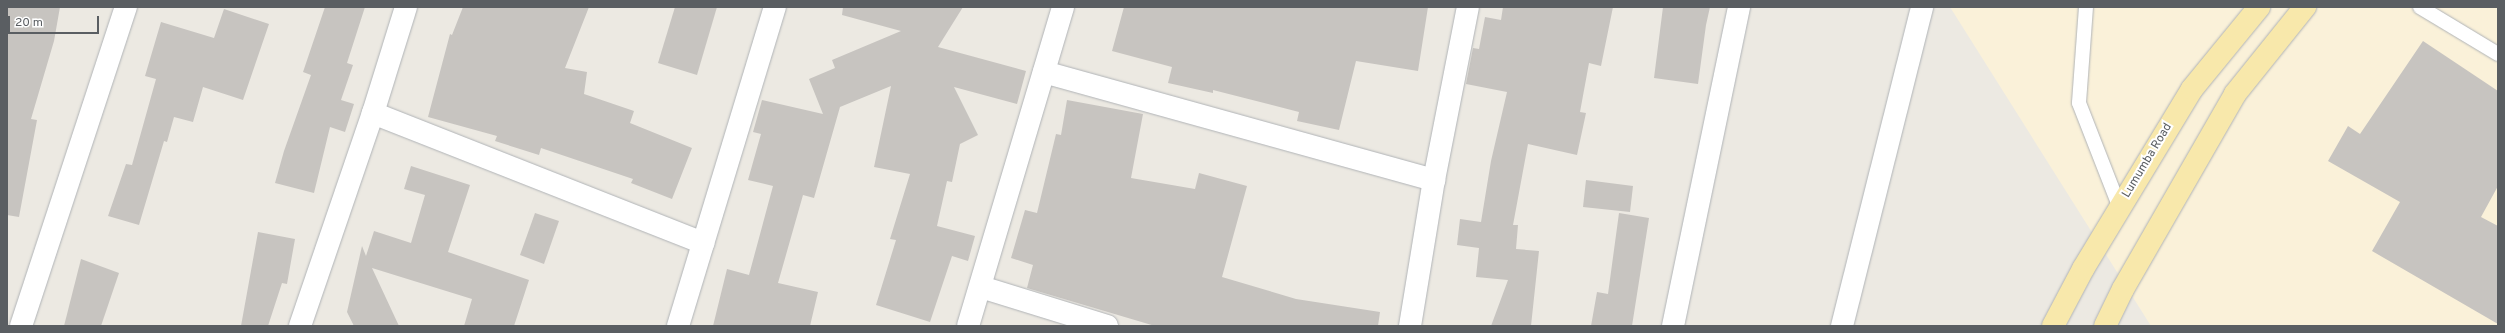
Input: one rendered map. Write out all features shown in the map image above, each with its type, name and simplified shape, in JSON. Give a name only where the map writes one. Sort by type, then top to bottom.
[{"type":"main road","name":"Lumumba Road","points":[[2053,326],[2083,269],[2192,89],[2259,7]]},
{"type":"main road","points":[[2105,326],[2123,289],[2236,94],[2305,7]]},
{"type":"street","points":[[17,322],[126,7]]},
{"type":"street","points":[[300,326],[373,113],[406,7]]},
{"type":"street","points":[[678,326],[775,7]]},
{"type":"street","points":[[968,326],[981,287],[1063,7]]},
{"type":"street","points":[[1410,326],[1434,180],[1468,7]]},
{"type":"street","points":[[1673,326],[1739,7]]},
{"type":"street","points":[[1842,326],[1922,7]]},
{"type":"street","points":[[1044,72],[1434,180]]},
{"type":"street","points":[[373,113],[703,243]]},
{"type":"street","points":[[981,287],[1107,326]]},
{"type":"lane","points":[[2086,7],[2079,103],[2120,208]]},
{"type":"lane","points":[[2420,7],[2498,54]]},
{"type":"shaded area","points":[[1950,7],[2498,7],[2498,326],[2151,326]]},
{"type":"building","points":[[7,7],[60,7],[54,41],[31,119],[37,120],[19,217],[7,215]]},
{"type":"building","points":[[325,7],[365,7],[347,63],[353,65],[341,100],[354,104],[345,132],[330,127],[314,193],[275,183],[284,151],[311,75],[303,72]]},
{"type":"building","points":[[463,7],[589,7],[565,68],[587,72],[584,94],[634,111],[630,123],[692,148],[672,199],[631,183],[633,179],[541,148],[539,155],[495,141],[497,136],[428,117],[450,34],[452,35]]},
{"type":"building","points":[[675,7],[717,7],[697,75],[658,63]]},
{"type":"building","points":[[843,7],[963,7],[938,47],[1026,71],[1017,104],[954,87],[978,135],[960,144],[952,182],[947,181],[937,226],[975,236],[968,261],[952,256],[930,322],[876,305],[896,240],[890,239],[910,174],[874,167],[891,86],[840,107],[814,198],[803,195],[778,283],[818,292],[810,326],[713,326],[727,269],[749,275],[773,186],[748,180],[761,134],[753,132],[762,100],[823,114],[809,79],[835,68],[832,60],[901,31],[842,15]]},
{"type":"building","points":[[1124,7],[1428,7],[1418,71],[1356,61],[1339,130],[1297,121],[1299,112],[1213,90],[1213,93],[1168,83],[1172,67],[1112,51]]},
{"type":"building","points":[[1503,7],[1613,7],[1601,66],[1589,63],[1580,112],[1586,113],[1577,155],[1528,144],[1513,225],[1518,225],[1516,249],[1539,251],[1531,326],[1491,326],[1508,280],[1476,277],[1479,248],[1457,245],[1460,219],[1481,222],[1491,161],[1507,92],[1466,84],[1473,48],[1479,49],[1485,17],[1501,20]]},
{"type":"building","points":[[1663,7],[1710,7],[1698,84],[1654,78]]},
{"type":"building","points":[[224,9],[269,24],[243,100],[203,87],[193,122],[174,117],[167,142],[164,141],[139,225],[108,216],[126,164],[132,165],[156,79],[145,76],[161,22],[214,38]]},
{"type":"building","points":[[2423,41],[2498,91],[2498,186],[2481,217],[2498,226],[2498,324],[2372,251],[2400,202],[2328,161],[2348,126],[2360,134]]},
{"type":"building","points":[[1067,100],[1143,114],[1131,178],[1195,189],[1199,173],[1247,186],[1222,277],[1296,299],[1380,312],[1378,326],[1155,326],[1027,288],[1033,265],[1011,258],[1025,210],[1037,213],[1056,134],[1061,135]]},
{"type":"building","points":[[411,166],[470,185],[448,252],[529,280],[514,326],[464,326],[472,299],[372,268],[399,326],[354,326],[347,312],[362,246],[366,256],[374,231],[411,243],[425,195],[404,189]]},
{"type":"building","points":[[1586,180],[1633,186],[1630,212],[1583,207]]},
{"type":"building","points":[[535,213],[559,221],[544,264],[520,255]]},
{"type":"building","points":[[1619,213],[1649,218],[1632,326],[1591,326],[1597,292],[1608,294]]},
{"type":"building","points":[[258,232],[295,239],[287,284],[282,283],[268,326],[241,326]]},
{"type":"building","points":[[81,259],[119,273],[101,326],[64,326]]}]
